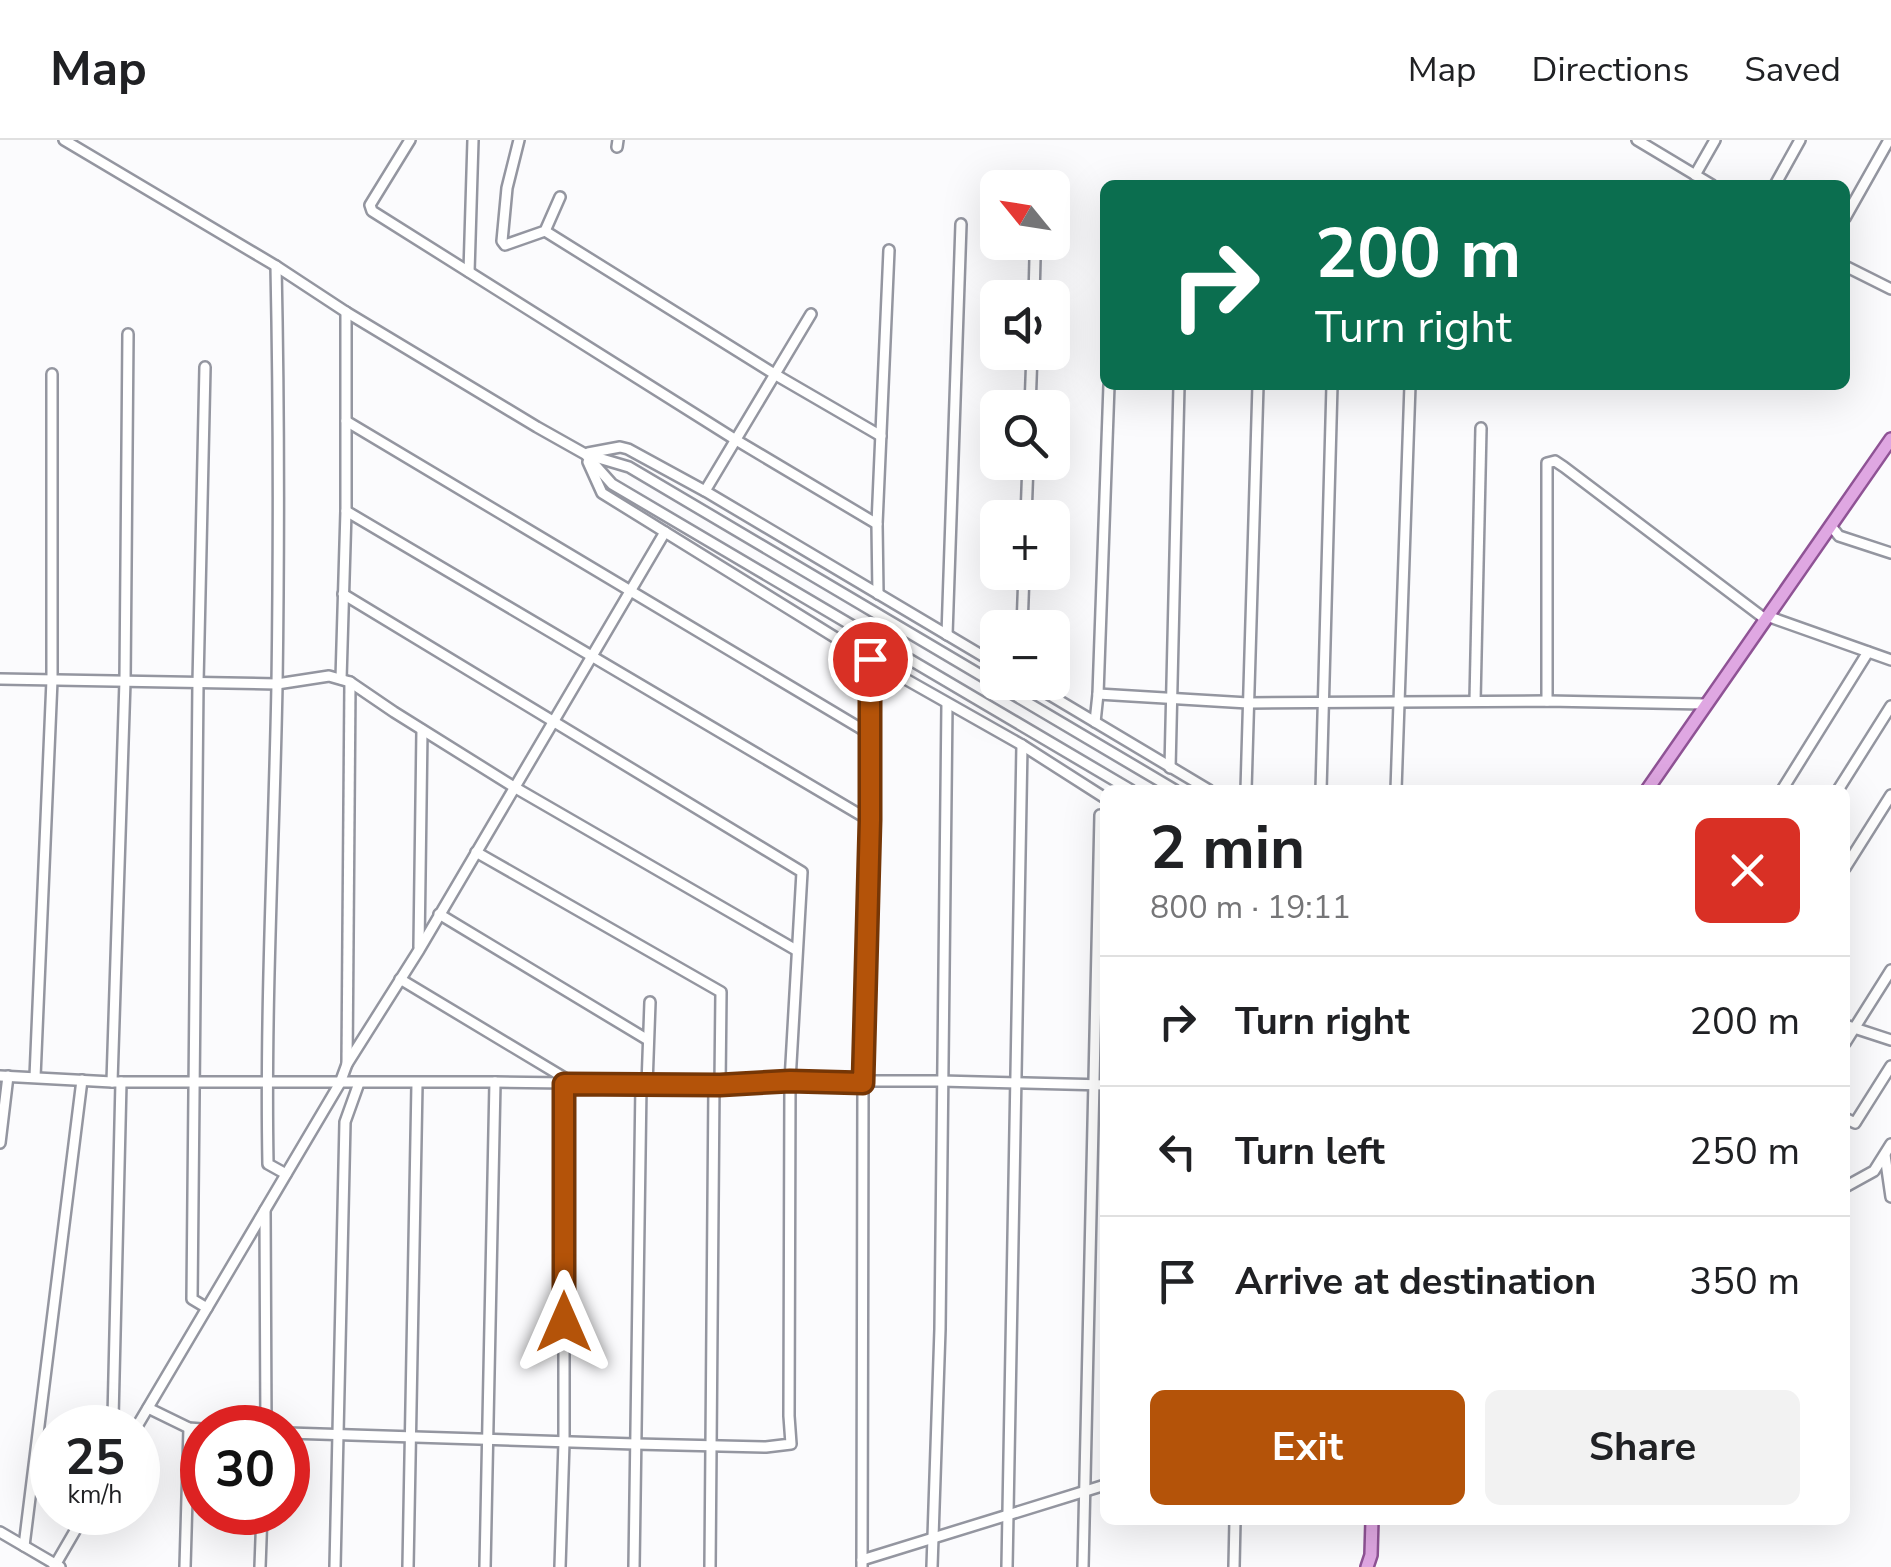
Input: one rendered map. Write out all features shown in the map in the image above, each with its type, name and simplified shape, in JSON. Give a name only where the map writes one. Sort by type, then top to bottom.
[{"type":"main road","points":[[1650,785],[1891,439]]},
{"type":"main road","points":[[1366,1567],[1371,1555],[1372,1525]]},
{"type":"street","points":[[64,140],[276,266],[494,403],[585,454],[629,467],[1167,785]]},
{"type":"street","points":[[410,140],[370,204],[372,211],[877,524]]},
{"type":"street","points":[[470,272],[473,140]]},
{"type":"street","points":[[520,140],[507,188],[504,245],[545,231],[560,197]]},
{"type":"street","points":[[1637,140],[1704,180]]},
{"type":"street","points":[[1695,175],[1715,140]]},
{"type":"street","points":[[1777,180],[1800,140]]},
{"type":"street","points":[[1850,209],[1889,140]]},
{"type":"street","points":[[947,635],[962,224]]},
{"type":"street","points":[[545,231],[882,436]]},
{"type":"street","points":[[878,594],[877,524],[889,250]]},
{"type":"street","points":[[276,266],[277,684],[266,1083],[268,1164],[286,1174]]},
{"type":"street","points":[[1850,268],[1891,288]]},
{"type":"street","points":[[346,312],[346,1064]]},
{"type":"street","points":[[705,491],[812,314]]},
{"type":"street","points":[[113,1405],[128,334]]},
{"type":"street","points":[[205,367],[192,1082],[192,1299],[207,1308]]},
{"type":"street","points":[[36,1078],[52,680],[52,374]]},
{"type":"street","points":[[1095,722],[1108,390]]},
{"type":"street","points":[[1170,768],[1179,390]]},
{"type":"street","points":[[1246,785],[1258,390]]},
{"type":"street","points":[[1320,785],[1332,390]]},
{"type":"street","points":[[1396,785],[1410,390]]},
{"type":"street","points":[[346,422],[870,734]]},
{"type":"street","points":[[1474,701],[1481,428]]},
{"type":"street","points":[[585,454],[628,448],[980,654]]},
{"type":"street","points":[[585,454],[602,493],[870,659],[1022,745],[1100,795]]},
{"type":"street","points":[[585,454],[612,484],[1124,785]]},
{"type":"street","points":[[1547,700],[1547,463],[1555,461],[1766,618],[1891,660]]},
{"type":"street","points":[[346,511],[870,820]]},
{"type":"street","points":[[1831,526],[1839,536],[1891,553]]},
{"type":"street","points":[[150,1405],[340,1083],[346,1064],[418,950],[665,532]]},
{"type":"street","points":[[310,1433],[766,1447],[791,1444],[790,1081],[802,872],[344,594]]},
{"type":"street","points":[[1785,785],[1868,652]]},
{"type":"street","points":[[870,659],[863,1083],[862,1563],[1100,1486]]},
{"type":"street","points":[[0,679],[277,684],[329,676],[346,681],[514,787],[796,950]]},
{"type":"street","points":[[1098,694],[1248,704],[1547,700],[1705,704]]},
{"type":"street","points":[[1058,700],[1199,785]]},
{"type":"street","points":[[932,1567],[940,1329],[947,704]]},
{"type":"street","points":[[1841,785],[1891,706]]},
{"type":"street","points":[[418,950],[422,730]]},
{"type":"street","points":[[1007,1567],[1022,745]]},
{"type":"street","points":[[1850,860],[1891,795]]},
{"type":"street","points":[[1084,1567],[1100,815]]},
{"type":"street","points":[[476,852],[721,992],[710,1567]]},
{"type":"street","points":[[439,914],[648,1040]]},
{"type":"street","points":[[1891,970],[1850,1026],[1891,1040]]},
{"type":"street","points":[[400,979],[576,1084]]},
{"type":"street","points":[[634,1567],[644,1085],[650,1002]]},
{"type":"street","points":[[1850,1120],[1855,1123],[1891,1066]]},
{"type":"street","points":[[0,1143],[4,1076],[116,1082],[359,1084],[941,1081],[1100,1085]]},
{"type":"street","points":[[24,1546],[82,1080]]},
{"type":"street","points":[[485,1567],[496,1082]]},
{"type":"street","points":[[335,1567],[345,1122],[359,1084]]},
{"type":"street","points":[[408,1567],[417,1084]]},
{"type":"street","points":[[560,1567],[564,1084]]},
{"type":"street","points":[[1850,1183],[1874,1171],[1888,1149]]},
{"type":"street","points":[[1888,1149],[1891,1196]]},
{"type":"street","points":[[266,1209],[266,1405]]},
{"type":"street","points":[[1234,1567],[1235,1525]]},
{"type":"street","points":[[0,1532],[56,1566],[73,1535]]},
{"type":"street","points":[[185,1567],[186,1535]]},
{"type":"street","points":[[260,1567],[261,1535]]},
{"type":"route","points":[[564,1322],[564,1084],[863,1083],[870,659]]}]
